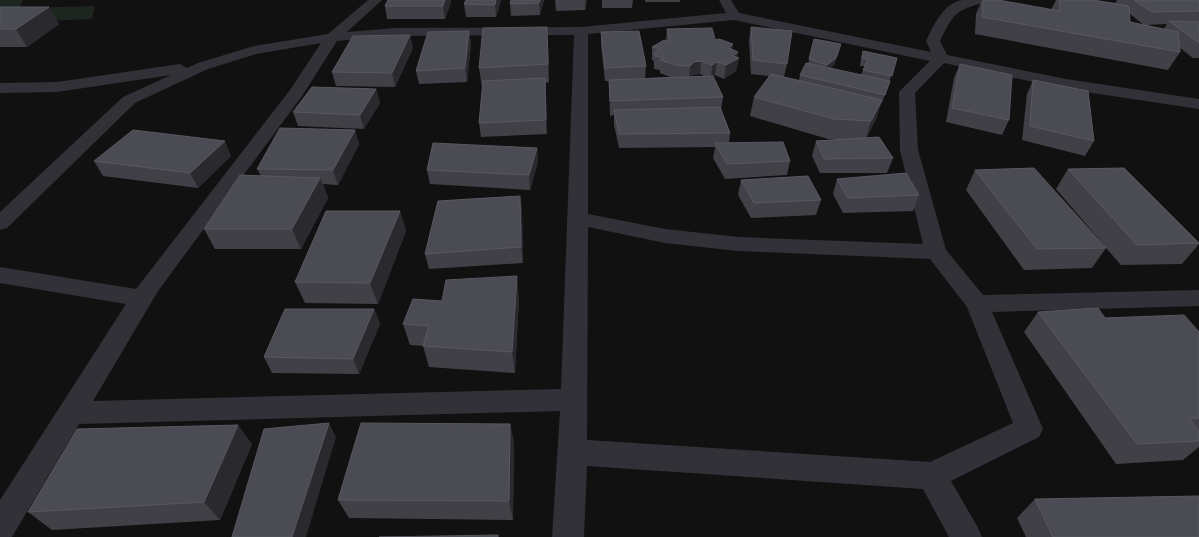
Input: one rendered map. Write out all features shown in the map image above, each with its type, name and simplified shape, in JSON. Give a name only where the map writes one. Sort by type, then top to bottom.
[{"type":"street","points":[[0,528],[150,285],[296,93],[332,37],[376,0]]},
{"type":"street","points":[[725,0],[734,16]]},
{"type":"street","points":[[942,58],[932,41],[948,11],[966,2],[979,0]]},
{"type":"street","points":[[0,223],[129,100],[203,66],[254,50],[332,37],[396,32],[581,31],[734,16],[1066,84],[1199,104]]},
{"type":"street","points":[[568,537],[573,452],[581,31]]},
{"type":"street","points":[[573,452],[932,476],[1029,429],[977,304],[936,252],[910,150],[907,92],[942,58]]},
{"type":"street","points":[[0,88],[57,86],[203,66]]},
{"type":"street","points":[[578,218],[665,236],[738,244],[936,252]]},
{"type":"street","points":[[0,275],[142,298]]},
{"type":"street","points":[[977,304],[1199,298]]},
{"type":"street","points":[[71,413],[574,400]]},
{"type":"street","points":[[932,476],[966,537]]},
{"type":"shaded area","points":[[0,0],[23,0],[20,8],[95,6],[92,19],[0,23]]},
{"type":"building","points":[[388,0],[445,0],[443,6],[385,6]]},
{"type":"building","points":[[466,0],[496,0],[495,5],[464,4]]},
{"type":"building","points":[[511,0],[540,0],[539,3],[510,4]]},
{"type":"building","points":[[983,0],[998,0],[1060,11],[1059,0],[1093,0],[1129,6],[1130,22],[1178,32],[1180,52],[982,17]]},
{"type":"building","points":[[1134,0],[1199,0],[1199,11],[1152,12]]},
{"type":"building","points":[[0,7],[49,7],[16,29],[0,29]]},
{"type":"building","points":[[1169,21],[1199,22],[1199,43]]},
{"type":"building","points":[[547,27],[548,64],[479,68],[483,28]]},
{"type":"building","points":[[751,27],[792,31],[787,64],[753,60]]},
{"type":"building","points":[[712,28],[715,39],[733,44],[729,48],[738,52],[733,56],[739,58],[726,65],[717,62],[712,65],[701,61],[694,62],[690,66],[676,65],[660,60],[665,58],[655,56],[654,53],[660,49],[652,47],[664,40],[670,42],[667,29]]},
{"type":"building","points":[[469,31],[465,68],[416,71],[428,32]]},
{"type":"building","points":[[639,31],[646,66],[605,68],[601,32]]},
{"type":"building","points":[[410,35],[392,73],[332,72],[353,36]]},
{"type":"building","points":[[814,39],[841,44],[836,58],[827,65],[809,59]]},
{"type":"building","points":[[863,51],[897,58],[892,76],[863,70],[868,59],[862,58]]},
{"type":"building","points":[[806,63],[890,81],[885,95],[800,75]]},
{"type":"building","points":[[960,64],[1012,75],[1009,120],[952,108]]},
{"type":"building","points":[[771,74],[882,100],[871,121],[834,119],[754,97]]},
{"type":"building","points":[[713,76],[723,97],[610,101],[609,80]]},
{"type":"building","points":[[545,78],[546,120],[479,123],[483,81]]},
{"type":"building","points":[[1033,80],[1088,91],[1094,141],[1030,126]]},
{"type":"building","points":[[312,87],[376,89],[360,115],[293,112]]},
{"type":"building","points":[[720,107],[730,133],[619,134],[614,110]]},
{"type":"building","points":[[280,128],[355,130],[333,170],[257,169]]},
{"type":"building","points":[[133,130],[225,141],[190,173],[94,161]]},
{"type":"building","points":[[879,137],[893,158],[824,159],[816,141]]},
{"type":"building","points":[[783,142],[790,161],[727,164],[715,143]]},
{"type":"building","points":[[433,143],[537,148],[529,175],[427,170]]},
{"type":"building","points":[[1034,168],[1106,248],[1037,249],[975,170]]},
{"type":"building","points":[[1124,168],[1199,243],[1137,245],[1068,169]]},
{"type":"building","points":[[906,173],[919,195],[848,198],[837,179]]},
{"type":"building","points":[[240,175],[320,178],[292,229],[204,229]]},
{"type":"building","points":[[808,176],[821,200],[754,203],[741,180]]},
{"type":"building","points":[[520,196],[521,247],[425,254],[438,201]]},
{"type":"building","points":[[326,211],[400,211],[370,283],[295,282]]},
{"type":"building","points":[[517,276],[512,352],[423,346],[429,326],[403,324],[413,299],[442,301],[446,280]]},
{"type":"building","points":[[1098,308],[1105,318],[1184,315],[1199,332],[1199,418],[1189,418],[1199,431],[1199,441],[1137,444],[1038,312]]},
{"type":"building","points":[[285,309],[374,309],[353,359],[264,357]]},
{"type":"building","points":[[329,423],[292,537],[232,537],[264,429]]},
{"type":"building","points":[[361,423],[510,424],[509,501],[338,500]]},
{"type":"building","points":[[238,425],[204,502],[28,512],[77,429]]},
{"type":"building","points":[[1199,496],[1199,537],[1053,537],[1035,499]]},
{"type":"building","points":[[498,535],[498,537],[379,537]]}]
